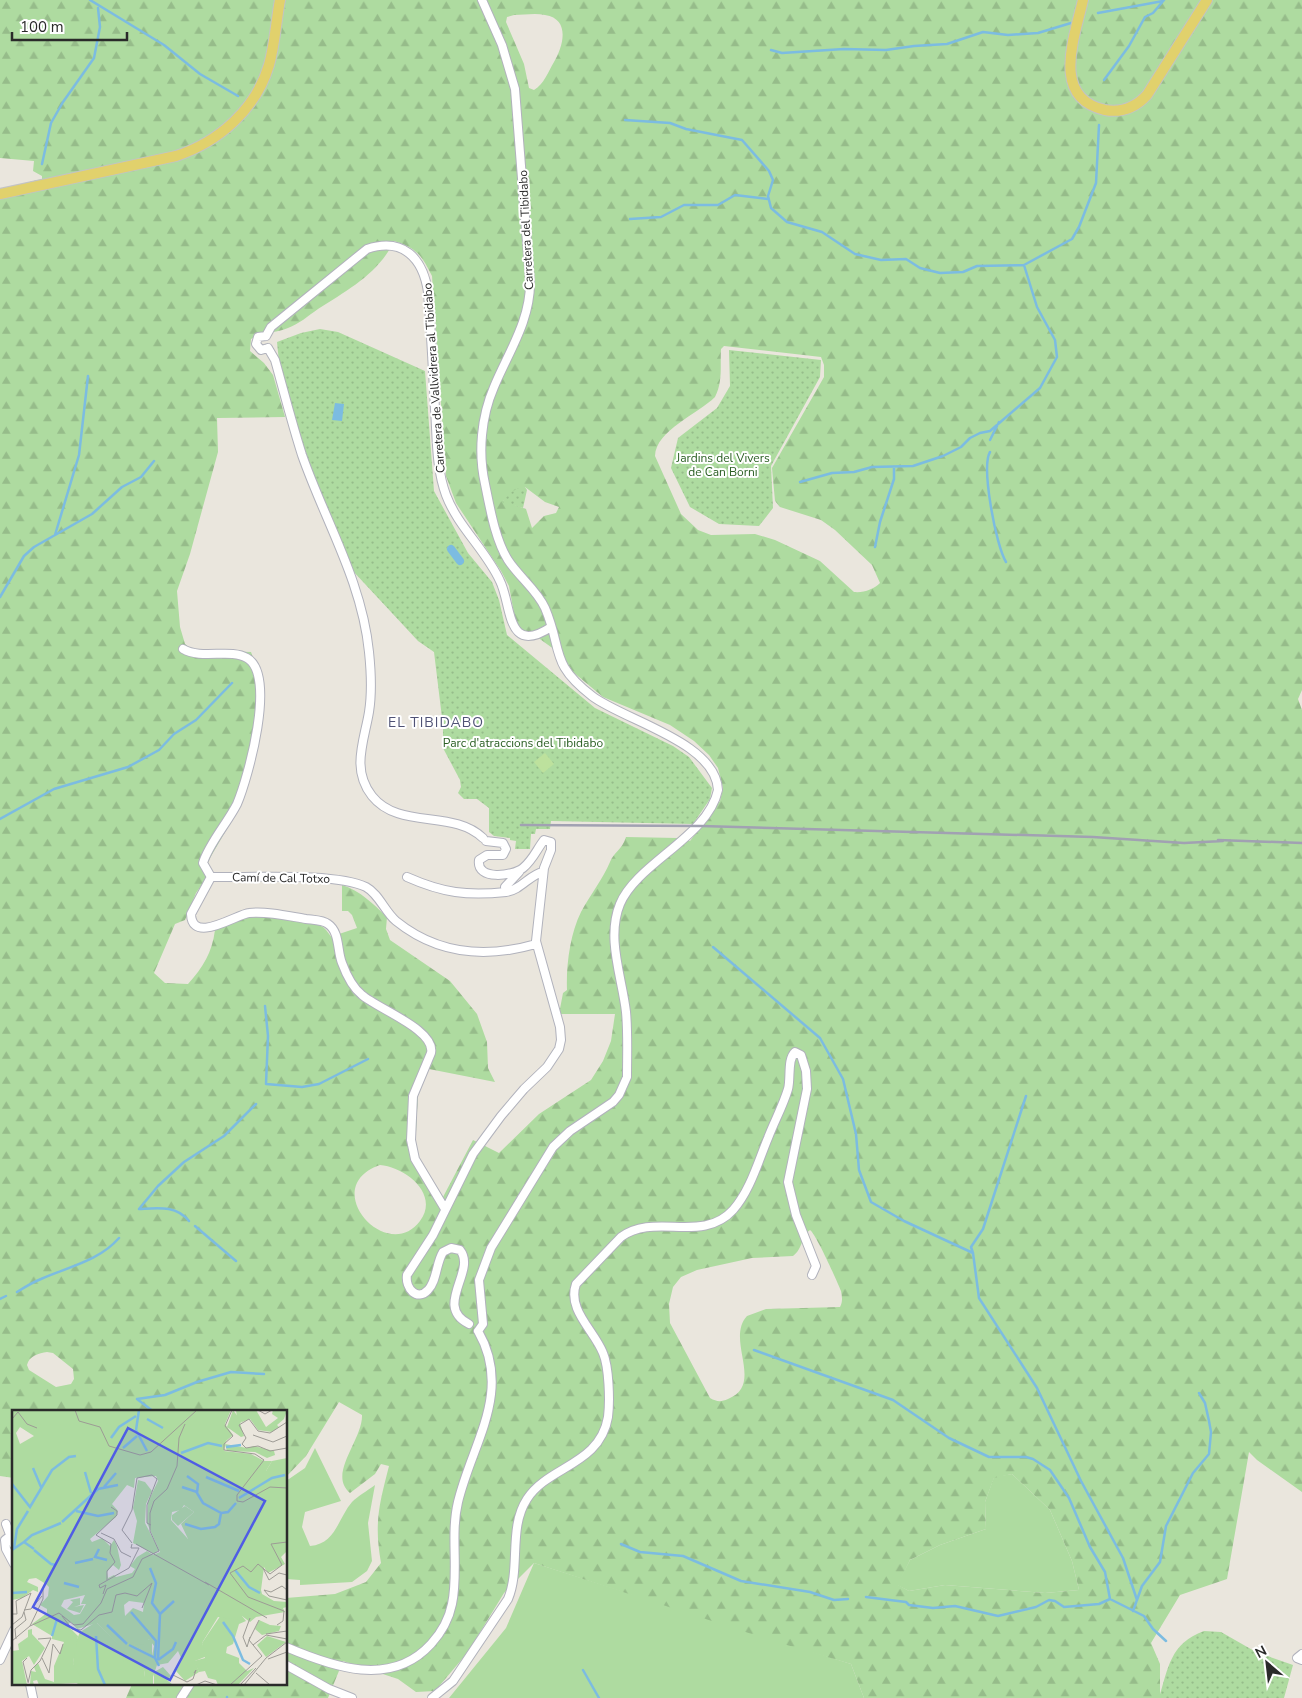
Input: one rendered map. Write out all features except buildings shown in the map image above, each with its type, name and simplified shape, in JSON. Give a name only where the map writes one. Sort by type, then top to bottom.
[{"type":"main road","points":[[0,194],[176,156],[198,148],[217,136],[244,111],[262,83],[271,57],[280,0]]},
{"type":"main road","points":[[1083,0],[1070,63],[1071,79],[1076,90],[1084,100],[1096,107],[1112,111],[1130,108],[1147,95],[1207,0]]},
{"type":"main road","points":[[1088,0],[1077,52],[1075,77],[1081,89],[1090,98],[1111,106],[1133,101],[1143,92],[1200,0]]},
{"type":"street","name":"Carretera del Tibidabo","points":[[482,0],[502,45],[515,89],[525,195],[530,292],[525,319],[489,400],[482,432],[482,465],[491,511],[503,550],[514,568],[545,608],[551,627]]},
{"type":"street","name":"Carretera de Vallvidrera al Tibidabo","points":[[266,336],[271,327],[367,249],[380,245],[393,246],[406,251],[417,260],[424,271],[428,292],[438,459],[446,494],[457,518],[498,576],[504,588],[512,626],[522,634],[530,636],[539,634],[551,627]]},
{"type":"street","points":[[268,348],[261,350],[256,343],[259,336],[266,336],[270,342],[268,348],[275,360],[302,455],[356,586],[369,652],[370,700],[360,750],[362,780],[373,797],[389,810],[403,815],[441,821],[468,828],[484,839],[503,843],[506,849],[503,855],[482,856],[479,864],[483,871],[499,874],[520,870]]},
{"type":"street","points":[[506,892],[505,887],[536,854],[542,842],[548,840],[552,846],[544,872],[536,944],[560,1026],[559,1048],[547,1068],[512,1103],[473,1154],[427,1245],[409,1271],[406,1283],[414,1293],[426,1292],[432,1283],[443,1252],[451,1248],[457,1248],[462,1253],[464,1260],[456,1294],[455,1310],[460,1318],[469,1324],[472,1330],[478,1331],[483,1327],[479,1280],[490,1248],[556,1143],[613,1102],[624,1086],[627,1077],[626,1015],[614,933],[620,902],[630,888],[697,826],[718,790],[710,771],[686,746],[665,733],[606,706],[576,683],[560,661],[551,627]]},
{"type":"street","points":[[183,650],[197,654],[244,656],[252,662],[260,680],[258,727],[239,798],[204,858],[204,869],[211,877],[191,914],[193,921],[198,926],[216,926],[247,913],[262,913],[325,922],[334,932],[342,963],[351,982],[360,994],[417,1029],[432,1044],[431,1053],[413,1096],[411,1140],[415,1159],[445,1209]]},
{"type":"street","points":[[407,877],[435,889],[476,895],[515,891],[538,873],[544,872]]},
{"type":"street","name":"Camí de Cal Totxo","points":[[211,877],[334,879],[366,888],[395,920],[421,938],[441,946],[480,954],[501,952],[536,944]]},
{"type":"street","points":[[432,1698],[453,1681],[508,1599],[513,1584],[519,1522],[528,1497],[536,1488],[572,1465],[590,1450],[606,1422],[605,1360],[597,1341],[576,1306],[574,1294],[576,1284],[621,1237],[630,1231],[648,1226],[702,1227],[715,1223],[732,1211],[749,1182],[788,1089],[791,1057],[795,1052],[801,1055],[805,1064],[807,1089],[788,1182],[796,1215],[816,1266],[812,1275]]},
{"type":"street","points":[[469,1324],[473,1318],[481,1320]]},
{"type":"street","points":[[288,1648],[331,1665],[356,1670],[375,1670],[400,1665],[415,1658],[426,1649],[440,1632],[448,1618],[453,1597],[457,1505],[491,1405],[491,1365],[486,1346],[478,1331]]},
{"type":"street","points":[[6,1524],[12,1540]]},
{"type":"street","points":[[10,1536],[5,1540],[6,1549],[12,1560]]},
{"type":"street","points":[[0,1660],[12,1634]]},
{"type":"street","points":[[1302,1654],[1297,1658],[1302,1660]]},
{"type":"street","points":[[288,1666],[329,1689],[352,1698]]},
{"type":"street","points":[[181,1698],[189,1686]]},
{"type":"green space","points":[[0,0],[1302,0],[1302,690],[1298,699],[1302,710],[1302,1492],[1257,1460],[1249,1452],[1227,1579],[1180,1595],[1151,1643],[1160,1664],[1160,1698],[864,1698],[851,1664],[770,1640],[534,1563],[504,1593],[468,1652],[435,1691],[416,1692],[398,1679],[343,1661],[328,1698],[126,1698],[131,1686],[288,1686],[288,1598],[335,1594],[366,1582],[381,1563],[378,1525],[389,1466],[381,1464],[375,1474],[350,1493],[344,1485],[342,1476],[361,1425],[362,1415],[339,1402],[306,1456],[288,1475],[288,1410],[12,1410],[12,1478],[0,1476],[0,189],[42,179],[42,176],[33,171],[34,161],[0,158]],"holes":[[[541,14],[553,18],[559,22],[562,28],[562,42],[557,56],[543,81],[534,90],[529,88],[524,64],[506,22],[507,17]],[[394,241],[408,247],[418,254],[432,276],[446,476],[456,503],[509,586],[516,624],[522,632],[533,634],[562,655],[573,672],[603,697],[670,725],[694,741],[709,755],[718,768],[723,788],[720,801],[690,841],[678,838],[626,837],[611,859],[604,875],[581,912],[571,940],[567,971],[567,990],[563,993],[559,1014],[615,1014],[611,1041],[603,1061],[591,1080],[539,1114],[499,1153],[473,1140],[443,1197],[415,1151],[418,1094],[429,1069],[495,1082],[488,1068],[487,1042],[477,1014],[450,981],[390,940],[386,929],[387,917],[366,898],[342,885],[342,911],[348,911],[352,915],[357,928],[339,934],[333,939],[323,927],[306,921],[273,916],[245,918],[215,930],[212,946],[206,959],[188,984],[165,983],[154,973],[175,924],[185,920],[196,893],[210,873],[207,865],[210,858],[239,808],[263,705],[263,686],[251,652],[192,650],[185,644],[180,627],[177,591],[190,554],[218,452],[217,418],[285,417],[273,375],[264,363],[250,351],[251,339],[284,329],[303,320],[362,280],[388,252]],[[724,346],[821,357],[824,365],[824,377],[772,468],[775,501],[780,507],[821,520],[835,530],[872,565],[880,583],[875,587],[865,591],[854,592],[820,561],[775,540],[755,534],[711,535],[698,530],[681,514],[655,456],[657,447],[670,430],[715,397],[720,379],[721,349]],[[525,487],[545,502],[559,507],[556,513],[544,516],[532,528],[526,509],[503,501]],[[380,1165],[390,1167],[409,1176],[423,1192],[426,1201],[425,1211],[420,1221],[406,1232],[391,1234],[376,1228],[364,1218],[356,1204],[355,1189],[362,1176]],[[810,1230],[813,1233],[841,1291],[842,1301],[840,1307],[766,1309],[747,1316],[741,1326],[740,1337],[744,1372],[743,1383],[739,1392],[723,1401],[710,1398],[670,1323],[669,1304],[673,1287],[681,1277],[697,1270],[752,1258],[793,1256],[799,1250]],[[47,1352],[53,1353],[73,1369],[74,1379],[71,1384],[56,1387],[29,1370],[27,1365],[30,1359]],[[1012,1474],[1050,1510],[1072,1561],[1079,1590],[1045,1593],[945,1585],[909,1591],[898,1585],[910,1560],[940,1545],[986,1529],[985,1502],[994,1478]]]},
{"type":"green space","name":"Parc d'atraccions del Tibidabo","points":[[320,329],[338,332],[425,371],[434,491],[468,553],[492,582],[499,600],[507,635],[595,708],[673,746],[689,757],[712,788],[710,799],[693,824],[551,821],[550,829],[536,829],[535,834],[531,834],[530,849],[515,849],[516,841],[510,840],[510,838],[494,836],[489,832],[489,808],[477,799],[464,799],[458,793],[461,787],[460,780],[443,748],[443,726],[434,652],[418,641],[352,570],[311,474],[293,414],[279,362],[277,342],[301,333]]},
{"type":"green space","name":"Jardins del Vivers de Can Borni","points":[[729,350],[821,360],[820,377],[771,466],[773,508],[759,526],[719,524],[690,507],[671,468],[678,438],[717,408],[730,386]]},
{"type":"green space","points":[[525,487],[527,490],[523,508],[502,502],[515,490]]},
{"type":"green space","points":[[545,753],[554,764],[543,773],[534,762]]},
{"type":"green space","points":[[315,1448],[341,1501],[305,1512],[302,1527],[310,1546],[326,1541],[336,1529],[352,1502],[375,1485],[368,1523],[372,1561],[367,1571],[352,1582],[300,1585],[300,1580],[288,1579],[288,1480],[305,1468]]},
{"type":"green space","points":[[1012,1474],[1050,1510],[1072,1561],[1079,1590],[1045,1593],[945,1585],[909,1591],[897,1585],[910,1560],[940,1545],[986,1529],[985,1502],[994,1477]]},
{"type":"green space","points":[[534,1563],[851,1664],[864,1698],[449,1698],[506,1628]]},
{"type":"green space","points":[[1204,1631],[1221,1632],[1256,1652],[1293,1665],[1284,1698],[1159,1698],[1168,1667],[1177,1650],[1184,1642]]},
{"type":"water","points":[[335,403],[344,404],[342,421],[332,420]]},
{"type":"waterway","points":[[90,0],[164,45],[200,74],[238,96]]},
{"type":"waterway","points":[[1104,80],[1129,46],[1145,17],[1153,13],[1164,0]]},
{"type":"waterway","points":[[1098,13],[1163,1]]},
{"type":"waterway","points":[[42,164],[51,123],[63,102],[94,58],[100,27],[98,8]]},
{"type":"waterway","points":[[771,50],[782,53],[844,49],[886,50],[947,44],[983,32],[1008,35],[1038,33],[1071,23]]},
{"type":"waterway","points":[[625,120],[670,123],[686,129],[742,140],[769,171],[773,180],[768,196],[771,208],[787,222],[822,232],[855,254],[881,260],[906,259],[920,268],[940,273],[963,272],[977,266],[1024,265]]},
{"type":"waterway","points":[[800,482],[832,473],[854,472],[872,467],[913,466],[943,456],[961,447],[970,438],[990,431],[1040,388],[1057,357],[1055,340],[1037,307],[1024,265],[1072,239],[1079,227],[1096,183],[1099,125]]},
{"type":"waterway","points":[[630,219],[661,217],[684,205],[718,205],[735,195],[768,199]]},
{"type":"waterway","points":[[55,535],[79,455],[88,376]]},
{"type":"waterway","points":[[990,440],[999,422]]},
{"type":"waterway","points":[[990,452],[987,473],[988,489],[994,524],[1006,562]]},
{"type":"waterway","points":[[0,597],[24,556],[34,547],[92,514],[122,487],[141,477],[154,461]]},
{"type":"waterway","points":[[875,547],[880,522],[894,479],[894,468]]},
{"type":"waterway","points":[[451,549],[460,561]]},
{"type":"waterway","points":[[0,819],[54,789],[128,767],[159,750],[174,734],[196,720],[232,683]]},
{"type":"waterway","points":[[713,947],[820,1038],[843,1079],[856,1134],[859,1170],[871,1202],[904,1221],[973,1253],[979,1298],[1037,1388],[1081,1481],[1123,1558],[1137,1600]]},
{"type":"waterway","points":[[265,1006],[268,1036],[266,1084],[302,1087],[319,1084],[368,1059]]},
{"type":"waterway","points":[[973,1253],[971,1247],[983,1229],[1026,1096]]},
{"type":"waterway","points":[[139,1209],[158,1186],[184,1162],[224,1136],[256,1104]]},
{"type":"waterway","points":[[139,1209],[160,1208],[172,1210],[178,1212],[189,1221]]},
{"type":"waterway","points":[[195,1226],[236,1261]]},
{"type":"waterway","points":[[17,1292],[38,1280],[93,1258],[119,1238]]},
{"type":"waterway","points":[[0,1299],[6,1296]]},
{"type":"waterway","points":[[754,1350],[893,1400],[949,1438],[989,1457],[1026,1457],[1033,1459],[1050,1470],[1069,1498],[1090,1547],[1105,1572],[1110,1599]]},
{"type":"waterway","points":[[137,1399],[165,1395],[197,1382],[231,1372],[264,1374]]},
{"type":"waterway","points":[[1133,1611],[1142,1586],[1160,1562],[1166,1526],[1193,1473],[1209,1454],[1211,1432],[1205,1403],[1199,1393]]},
{"type":"waterway","points":[[137,1399],[151,1410]]},
{"type":"waterway","points":[[621,1544],[640,1552],[683,1556],[741,1581],[810,1592],[834,1600],[848,1599]]},
{"type":"waterway","points":[[866,1597],[906,1602],[909,1605],[933,1608],[955,1606],[998,1616],[1036,1607],[1049,1600],[1055,1601],[1064,1607],[1099,1604],[1110,1599],[1144,1616],[1153,1629],[1166,1641]]},
{"type":"waterway","points":[[583,1670],[599,1698]]},
{"type":"railway","points":[[521,825],[701,826],[1093,837],[1184,843],[1223,841]]},
{"type":"railway","points":[[1218,840],[1302,843]]},
{"type":"district","name":"EL TIBIDABO","points":[[436,722]]}]
